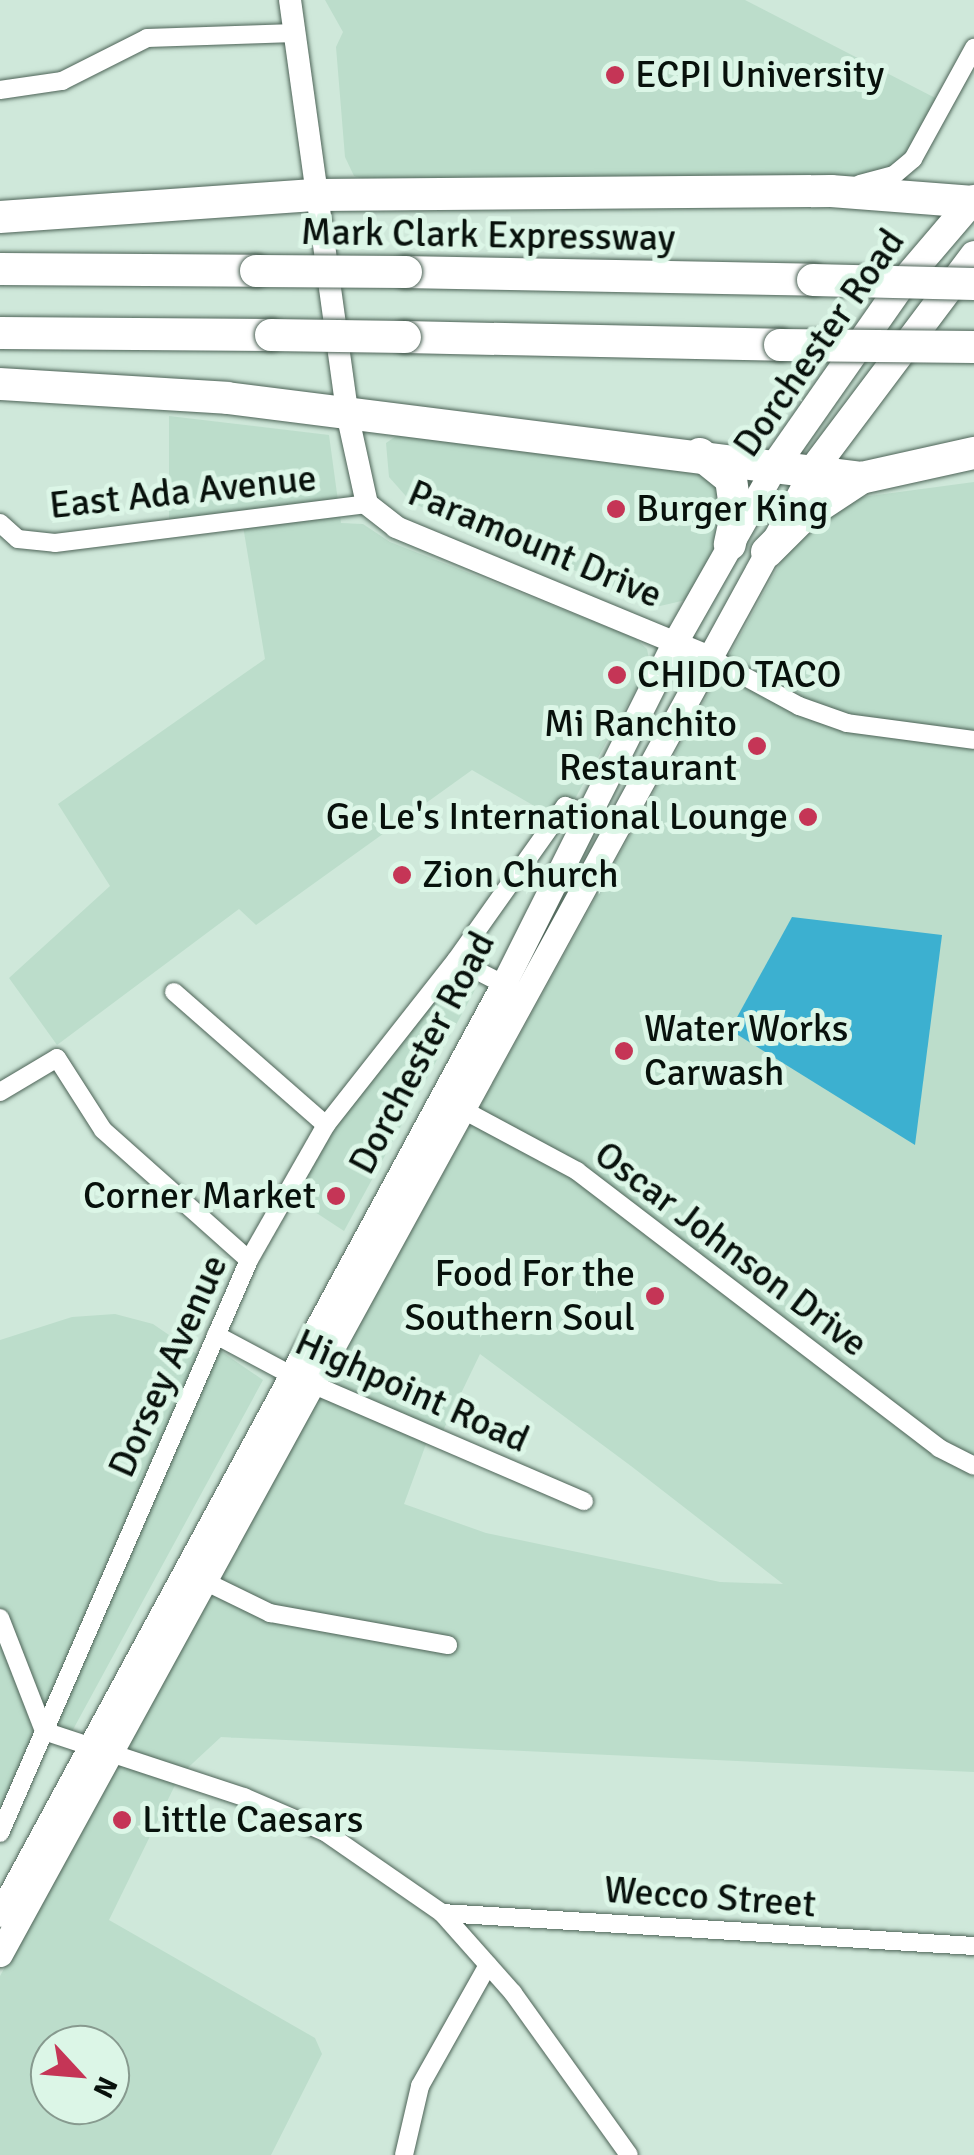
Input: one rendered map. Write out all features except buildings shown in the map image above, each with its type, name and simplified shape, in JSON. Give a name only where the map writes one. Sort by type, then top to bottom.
[{"type":"highway","points":[[0,218],[317,195],[831,191],[973,201]]},
{"type":"highway","name":"Mark Clark Expressway","points":[[0,269],[406,272],[974,284]]},
{"type":"highway","points":[[0,333],[974,347]]},
{"type":"highway","points":[[0,384],[346,413],[696,452],[861,478],[974,453]]},
{"type":"highway","points":[[696,452],[731,479],[736,515],[730,544]]},
{"type":"highway","points":[[767,552],[802,517],[861,478]]},
{"type":"main road","name":"Dorchester Road","points":[[513,989],[590,814],[675,642],[776,464],[904,280],[973,201]]},
{"type":"main road","name":"Dorchester Road","points":[[0,1954],[101,1747],[513,989],[812,471],[974,255]]},
{"type":"main road","name":"Dorchester Road","points":[[0,1914],[101,1747]]},
{"type":"street","name":"Paramount Drive","points":[[290,0],[346,413],[367,504],[396,527],[706,656]]},
{"type":"street","points":[[0,90],[62,81],[147,38],[295,32]]},
{"type":"street","points":[[831,191],[894,175],[926,139],[974,48]]},
{"type":"street","name":"East Ada Avenue","points":[[4,528],[54,543],[367,504]]},
{"type":"street","points":[[706,656],[800,706],[848,724],[974,740]]},
{"type":"street","name":"Dorsey Avenue","points":[[0,1833],[249,1260],[326,1125],[456,960],[565,806],[590,814]]},
{"type":"street","points":[[456,960],[513,989]]},
{"type":"street","points":[[174,992],[326,1125]]},
{"type":"street","points":[[0,1092],[56,1058],[103,1130],[249,1260]]},
{"type":"street","name":"Oscar Johnson Drive","points":[[450,1103],[577,1172],[939,1448],[974,1466]]},
{"type":"street","name":"Highpoint Road","points":[[216,1335],[300,1380],[584,1501]]},
{"type":"street","points":[[194,1576],[270,1613],[448,1645]]},
{"type":"street","points":[[0,1618],[44,1731],[101,1747],[325,1832],[442,1913],[488,1965],[629,2155]]},
{"type":"street","name":"Wecco Street","points":[[442,1913],[974,1946]]},
{"type":"street","points":[[404,2155],[427,2069],[488,1965]]},
{"type":"shaded area","name":"ECPI University","points":[[325,0],[745,0],[945,103],[913,159],[868,176],[369,181],[354,176],[345,157],[336,47],[343,32]]},
{"type":"shaded area","points":[[169,416],[329,435],[341,523],[363,524],[390,542],[635,638],[647,649],[650,664],[562,822],[472,770],[256,925],[239,909],[57,1045],[9,978],[110,886],[58,804],[265,659],[242,520],[169,528]]},
{"type":"shaded area","points":[[405,430],[688,468],[722,485],[724,530],[686,600],[660,606],[412,503],[389,477],[386,443]]},
{"type":"shaded area","points":[[974,482],[974,1772],[221,1737],[180,1775],[109,1920],[315,2038],[322,2054],[271,2155],[0,2155],[0,1976],[787,551],[832,501]],"holes":[[[480,1354],[783,1584],[720,1582],[486,1533],[404,1504],[429,1436],[439,1439]]]},
{"type":"shaded area","points":[[456,960],[483,975],[344,1231],[286,1193]]},
{"type":"shaded area","points":[[115,1314],[153,1324],[204,1359],[212,1345],[263,1380],[69,1737],[45,1731],[0,1833],[0,1340],[72,1317]]},
{"type":"water","points":[[792,917],[942,935],[915,1145],[730,1030]]},
{"type":"place","name":"ECPI University","points":[[615,75]]},
{"type":"place","name":"Burger King","points":[[616,509]]},
{"type":"place","name":"CHIDO TACO","points":[[617,675]]},
{"type":"place","name":"Mi Ranchito Restaurant","points":[[757,746]]},
{"type":"place","name":"Ge Le's International Lounge","points":[[808,817]]},
{"type":"place","name":"Zion Church","points":[[402,875]]},
{"type":"place","name":"Water Works Carwash","points":[[624,1051]]},
{"type":"place","name":"Corner Market","points":[[336,1196]]},
{"type":"place","name":"Food For the Southern Soul","points":[[655,1296]]},
{"type":"place","name":"Little Caesars","points":[[122,1820]]}]
